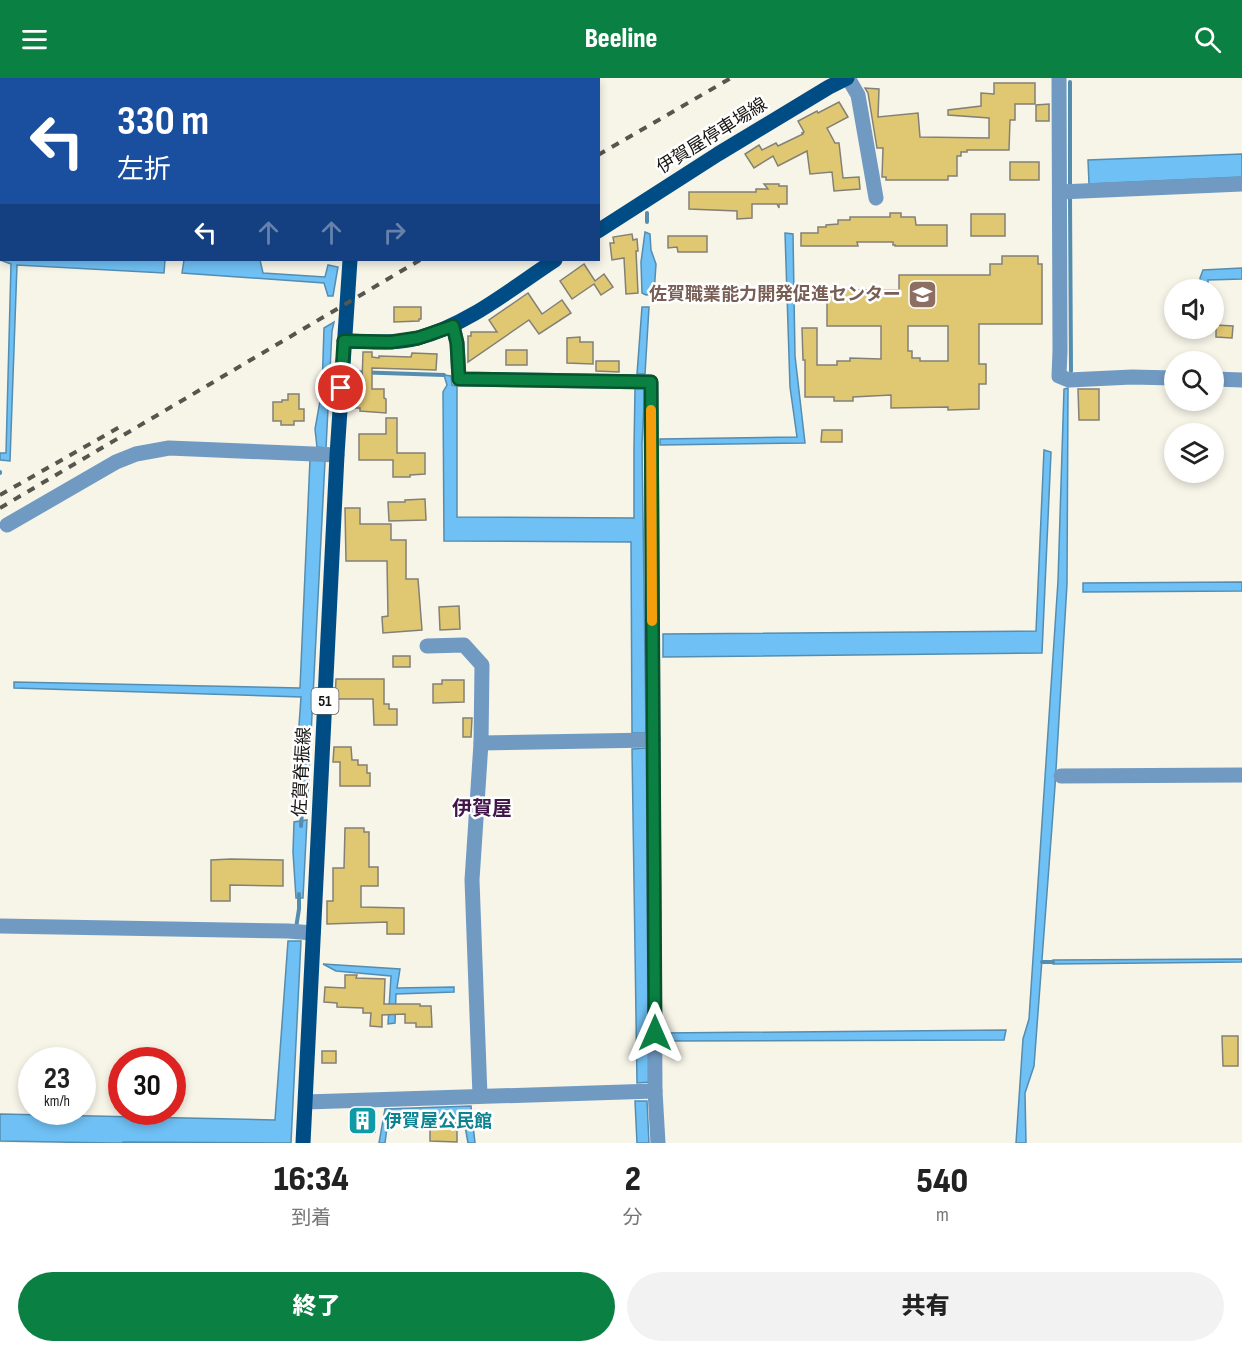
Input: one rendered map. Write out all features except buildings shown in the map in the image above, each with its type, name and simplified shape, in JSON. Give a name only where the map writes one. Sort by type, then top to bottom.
[{"type":"main road","name":"伊賀屋停車場線","points":[[600,230],[718,154],[829,87],[848,78]]},
{"type":"main road","name":"佐賀脊振線","points":[[303,1143],[306,1102],[309,933],[350,261]]},
{"type":"main road","points":[[344,341],[391,342],[418,338],[453,326],[553,261]]},
{"type":"street","points":[[848,78],[858,96],[876,198]]},
{"type":"street","points":[[1059,78],[1059,376],[1069,380],[1164,378]]},
{"type":"street","points":[[1060,192],[1242,183]]},
{"type":"street","points":[[453,326],[457,343],[459,379],[651,382],[655,1039],[646,1091],[658,1143]]},
{"type":"street","points":[[1224,379],[1242,380]]},
{"type":"street","points":[[7,525],[116,462],[136,454],[169,448],[337,455]]},
{"type":"street","points":[[427,646],[464,645],[482,665],[481,743],[472,880],[480,1096]]},
{"type":"street","points":[[481,743],[653,741]]},
{"type":"street","points":[[1061,776],[1242,776]]},
{"type":"street","points":[[0,926],[309,933]]},
{"type":"street","points":[[306,1102],[646,1091]]},
{"type":"water","points":[[1242,154],[1242,177],[1089,184],[1088,160]]},
{"type":"water","points":[[645,232],[650,234],[651,250],[656,264],[654,294],[646,295],[642,293],[641,262]]},
{"type":"water","points":[[785,233],[793,234],[795,356],[805,443],[660,445],[660,439],[797,437],[790,387]]},
{"type":"water","points":[[3,261],[165,261],[164,273],[17,265],[10,461],[0,460],[0,453],[6,453],[11,264]]},
{"type":"water","points":[[184,261],[260,261],[263,273],[325,277],[328,265],[338,267],[333,296],[328,296],[324,283],[182,273]]},
{"type":"water","points":[[1242,268],[1242,279],[1200,279],[1203,270]]},
{"type":"water","points":[[642,307],[649,307],[645,374],[637,374]]},
{"type":"water","points":[[334,322],[326,448],[317,447],[315,429],[322,390],[324,328]]},
{"type":"water","points":[[444,375],[451,376],[452,385],[457,386],[457,517],[634,518],[635,389],[645,388],[642,443],[646,733],[632,733],[631,542],[444,541],[443,392],[447,385]]},
{"type":"water","points":[[1068,388],[1067,584],[1055,786],[1034,1066],[1025,1093],[1026,1143],[1016,1143],[1023,1039],[1029,1019],[1058,581],[1064,389]]},
{"type":"water","points":[[1044,450],[1051,452],[1042,653],[663,657],[663,634],[1036,631]]},
{"type":"water","points":[[310,459],[325,461],[307,813],[293,811],[301,697],[14,688],[14,682],[300,688]]},
{"type":"water","points":[[1242,582],[1242,591],[1083,592],[1083,583]]},
{"type":"water","points":[[647,748],[651,1082],[637,1083],[632,749]]},
{"type":"water","points":[[307,820],[303,898],[296,898],[294,822]]},
{"type":"water","points":[[288,941],[301,941],[291,1143],[0,1141],[0,1114],[18,1114],[18,1125],[96,1125],[96,1116],[108,1116],[108,1125],[186,1125],[186,1118],[275,1120]]},
{"type":"water","points":[[1242,959],[1242,962],[1053,964],[1053,960]]},
{"type":"water","points":[[323,964],[400,969],[397,988],[454,987],[454,992],[396,994],[395,1023],[388,1024],[391,976],[336,971]]},
{"type":"water","points":[[1006,1030],[1004,1040],[664,1041],[664,1033]]},
{"type":"water","points":[[635,1101],[647,1101],[649,1143],[637,1143]]},
{"type":"water","points":[[471,1106],[475,1143],[468,1143],[463,1115],[395,1117],[388,1120],[385,1143],[379,1143],[385,1109]]},
{"type":"waterway","points":[[1070,82],[1070,189]]},
{"type":"waterway","points":[[1070,197],[1071,371]]},
{"type":"waterway","points":[[647,213],[647,222]]},
{"type":"waterway","points":[[353,372],[444,375]]},
{"type":"waterway","points":[[301,826],[302,812]]},
{"type":"waterway","points":[[296,928],[299,894]]},
{"type":"waterway","points":[[1042,962],[1053,962]]},
{"type":"railway","points":[[600,154],[731,78]]},
{"type":"railway","points":[[0,508],[418,261]]},
{"type":"railway","points":[[0,495],[125,424]]},
{"type":"slow traffic","points":[[651,410],[652,621]]},
{"type":"place","name":"佐賀職業能力開発促進センター","points":[[922,294]]},
{"type":"place","name":"伊賀屋公民館","points":[[363,1121]]},
{"type":"district","name":"伊賀屋","points":[[482,809]]},
{"type":"route","points":[[341,388],[344,341],[391,342],[418,338],[453,326],[457,343],[459,379],[651,382],[655,1033]]}]
